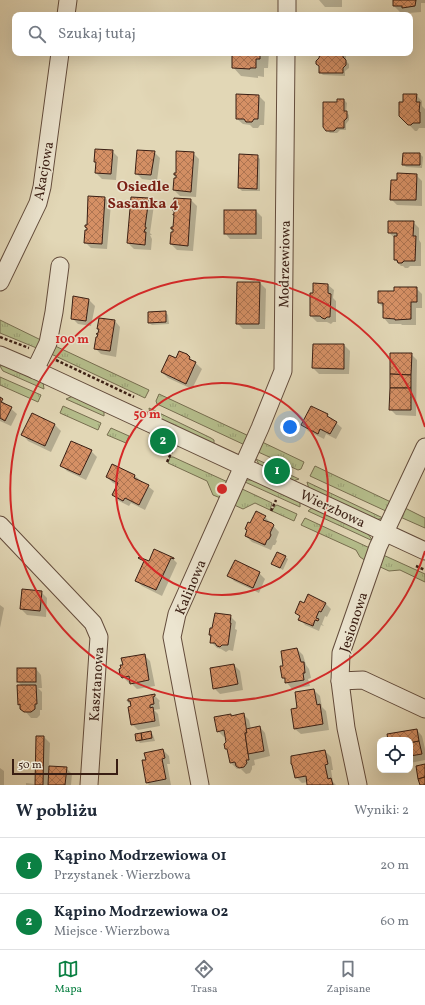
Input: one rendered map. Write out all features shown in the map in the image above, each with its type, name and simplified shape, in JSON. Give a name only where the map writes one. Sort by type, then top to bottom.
[{"type":"street","points":[[66,12],[68,0]]},
{"type":"street","points":[[287,0],[287,12]]},
{"type":"street","name":"Akacjowa","points":[[0,282],[38,203],[42,187],[60,56]]},
{"type":"street","name":"Modrzewiowa","points":[[243,466],[283,371],[286,56]]},
{"type":"street","points":[[35,370],[48,343],[60,266]]},
{"type":"street","name":"Wierzbowa","points":[[0,355],[425,551]]},
{"type":"street","name":"Jesionowa","points":[[358,785],[346,728],[340,682],[341,653],[378,547],[425,447]]},
{"type":"street","name":"Kalinowa","points":[[200,785],[172,637],[177,614],[243,466]]},
{"type":"street","name":"Kasztanowa","points":[[0,525],[45,570],[93,623],[99,637],[89,785]]},
{"type":"street","points":[[340,682],[363,680],[425,710]]},
{"type":"path","points":[[166,462],[172,451]]},
{"type":"path","points":[[271,511],[276,500]]},
{"type":"green space","points":[[0,320],[43,341],[39,349],[0,333]]},
{"type":"green space","points":[[53,345],[149,390],[145,398],[49,353]]},
{"type":"green space","points":[[0,364],[43,382],[44,389],[3,371]]},
{"type":"green space","points":[[0,377],[41,395],[38,402],[0,385]]},
{"type":"green space","points":[[159,394],[251,437],[247,446],[157,404],[156,401]]},
{"type":"green space","points":[[73,396],[104,410],[104,416],[66,399]]},
{"type":"green space","points":[[63,406],[101,423],[98,430],[60,413]]},
{"type":"green space","points":[[149,408],[211,438],[214,440],[214,445],[150,415]]},
{"type":"green space","points":[[111,428],[129,436],[126,443],[107,435]]},
{"type":"green space","points":[[260,441],[304,462],[301,469],[298,470],[256,451]]},
{"type":"green space","points":[[170,457],[230,483],[223,499],[213,495],[207,481],[168,463]]},
{"type":"green space","points":[[256,459],[299,479],[293,481],[260,466]]},
{"type":"green space","points":[[315,466],[393,503],[388,512],[310,476]]},
{"type":"green space","points":[[247,480],[253,480],[300,502],[300,507],[245,482]]},
{"type":"green space","points":[[307,482],[383,518],[376,520],[309,489]]},
{"type":"green space","points":[[240,488],[272,503],[270,510],[255,503],[243,509],[232,504]]},
{"type":"green space","points":[[277,505],[297,514],[294,521],[272,511]]},
{"type":"green space","points":[[313,507],[368,534],[373,541],[308,511]]},
{"type":"green space","points":[[403,507],[425,518],[425,528],[398,516]]},
{"type":"green space","points":[[305,518],[372,549],[366,561],[360,557],[356,550],[301,525]]},
{"type":"green space","points":[[381,554],[425,574],[425,582],[400,570],[389,571],[376,565]]},
{"type":"building","points":[[393,0],[416,0],[415,6],[402,8],[402,6],[393,6]]},
{"type":"building","points":[[232,56],[260,56],[260,59],[256,59],[256,68],[232,68]]},
{"type":"building","points":[[319,56],[343,56],[346,60],[346,65],[343,68],[343,73],[319,73],[319,66],[316,64],[316,61]]},
{"type":"building","points":[[236,94],[259,95],[258,119],[254,119],[252,122],[246,122],[244,119],[236,119]]},
{"type":"building","points":[[403,94],[417,94],[416,102],[420,102],[420,123],[408,125],[399,116],[399,102],[403,102]]},
{"type":"building","points":[[337,99],[344,99],[344,111],[347,111],[347,118],[344,121],[344,128],[337,128],[334,131],[326,131],[323,127],[323,102],[337,102]]},
{"type":"building","points":[[95,149],[113,150],[111,174],[95,173]]},
{"type":"building","points":[[137,150],[155,151],[151,175],[135,174]]},
{"type":"building","points":[[176,151],[194,152],[191,192],[173,190],[174,178],[176,178],[174,173],[176,173]]},
{"type":"building","points":[[403,153],[420,153],[420,165],[402,165]]},
{"type":"building","points":[[239,154],[258,155],[257,189],[238,188]]},
{"type":"building","points":[[397,173],[417,174],[416,200],[390,200],[391,180],[397,180]]},
{"type":"building","points":[[88,196],[105,197],[102,244],[84,243],[85,230],[87,230],[85,225],[87,225]]},
{"type":"building","points":[[131,197],[149,198],[146,229],[144,232],[146,232],[145,245],[127,243]]},
{"type":"building","points":[[174,198],[191,199],[188,246],[170,244],[171,232],[173,232],[171,227],[173,227]]},
{"type":"building","points":[[224,210],[256,210],[256,234],[224,234]]},
{"type":"building","points":[[388,221],[414,221],[413,236],[416,236],[415,261],[404,261],[402,263],[398,263],[397,260],[394,260],[394,236],[397,236],[397,233],[388,233]]},
{"type":"building","points":[[237,282],[260,282],[259,324],[236,324]]},
{"type":"building","points":[[313,283],[328,284],[328,293],[331,294],[330,317],[325,319],[320,316],[310,316],[310,293],[313,293]]},
{"type":"building","points":[[394,287],[417,287],[417,302],[411,302],[411,319],[395,320],[383,318],[383,303],[378,303],[378,291],[394,291]]},
{"type":"building","points":[[73,296],[89,299],[86,321],[71,319]]},
{"type":"building","points":[[166,311],[166,322],[148,323],[148,312]]},
{"type":"building","points":[[99,318],[115,320],[110,351],[94,349],[98,334],[96,334],[98,333],[99,329],[97,329]]},
{"type":"building","points":[[313,344],[344,344],[344,369],[312,368]]},
{"type":"building","points":[[179,351],[187,354],[190,357],[189,359],[196,362],[186,384],[161,372],[169,355],[176,358]]},
{"type":"building","points":[[390,353],[412,353],[411,375],[390,374]]},
{"type":"building","points":[[390,374],[411,375],[411,388],[390,388]]},
{"type":"building","points":[[390,388],[411,388],[411,410],[389,410]]},
{"type":"building","points":[[0,397],[3,399],[1,402],[12,407],[5,421],[0,418]]},
{"type":"building","points":[[311,406],[328,414],[327,416],[337,422],[330,434],[320,429],[318,434],[301,425]]},
{"type":"building","points":[[32,413],[55,424],[45,446],[21,435]]},
{"type":"building","points":[[71,441],[92,450],[80,475],[60,466]]},
{"type":"building","points":[[112,464],[135,475],[134,478],[149,485],[139,505],[125,498],[123,501],[112,495],[118,483],[106,477]]},
{"type":"building","points":[[256,511],[266,516],[263,520],[274,525],[270,533],[271,535],[265,545],[245,536],[247,530],[245,529],[248,522],[250,523]]},
{"type":"building","points":[[154,549],[174,558],[171,558],[156,590],[135,581],[144,561],[138,558],[139,557],[149,561]]},
{"type":"building","points":[[277,552],[286,556],[280,568],[271,564]]},
{"type":"building","points":[[235,560],[260,572],[253,588],[227,576]]},
{"type":"building","points":[[22,589],[42,591],[40,611],[20,609]]},
{"type":"building","points":[[308,594],[326,603],[321,612],[319,611],[316,618],[319,619],[318,621],[315,620],[313,626],[298,620],[300,616],[295,613],[300,601],[304,603]]},
{"type":"building","points":[[215,613],[231,615],[228,645],[222,645],[220,647],[215,643],[210,643],[210,628],[212,628]]},
{"type":"building","points":[[297,648],[301,662],[304,662],[304,680],[285,683],[285,678],[282,678],[280,666],[283,666],[281,651]]},
{"type":"building","points":[[145,654],[149,680],[130,684],[129,676],[122,678],[120,675],[120,665],[123,665],[121,658]]},
{"type":"building","points":[[234,664],[238,684],[213,689],[210,668]]},
{"type":"building","points":[[17,668],[36,668],[36,682],[17,682]]},
{"type":"building","points":[[17,685],[36,685],[37,704],[35,704],[35,709],[31,712],[24,712],[20,709],[20,704],[18,705]]},
{"type":"building","points":[[314,689],[317,705],[320,704],[323,724],[294,729],[291,709],[297,708],[295,692]]},
{"type":"building","points":[[155,694],[153,697],[154,704],[150,705],[150,708],[153,707],[155,721],[131,725],[128,707],[131,706],[128,699]]},
{"type":"building","points":[[244,713],[249,760],[246,760],[247,763],[244,767],[239,768],[236,766],[235,762],[230,763],[227,749],[225,749],[224,744],[226,742],[224,730],[217,732],[214,717],[231,714],[231,716]]},
{"type":"building","points":[[260,726],[264,751],[248,754],[245,733],[247,733],[246,729]]},
{"type":"building","points":[[417,729],[419,741],[413,742],[413,737],[388,737],[387,734]]},
{"type":"building","points":[[151,731],[152,738],[142,740],[141,733]]},
{"type":"building","points":[[141,733],[142,740],[136,741],[135,734]]},
{"type":"building","points":[[36,736],[44,736],[43,785],[35,785]]},
{"type":"building","points":[[419,741],[422,754],[413,756],[413,742]]},
{"type":"building","points":[[163,749],[165,758],[162,759],[166,779],[146,783],[142,760],[146,760],[144,753]]},
{"type":"building","points":[[325,750],[328,764],[325,765],[328,779],[331,778],[333,785],[307,785],[306,776],[295,778],[291,764],[291,756]]},
{"type":"building","points":[[425,764],[425,777],[418,779],[416,766]]},
{"type":"building","points":[[49,766],[67,767],[65,785],[48,785]]},
{"type":"building","points":[[425,777],[425,785],[420,785],[418,779]]},
{"type":"place","name":"Kąpino Modrzewiowa 02","points":[[163,441]]},
{"type":"place","name":"Kąpino Modrzewiowa 01","points":[[277,471]]},
{"type":"district","name":"Osiedle Sasanka 4","points":[[143,194]]}]
